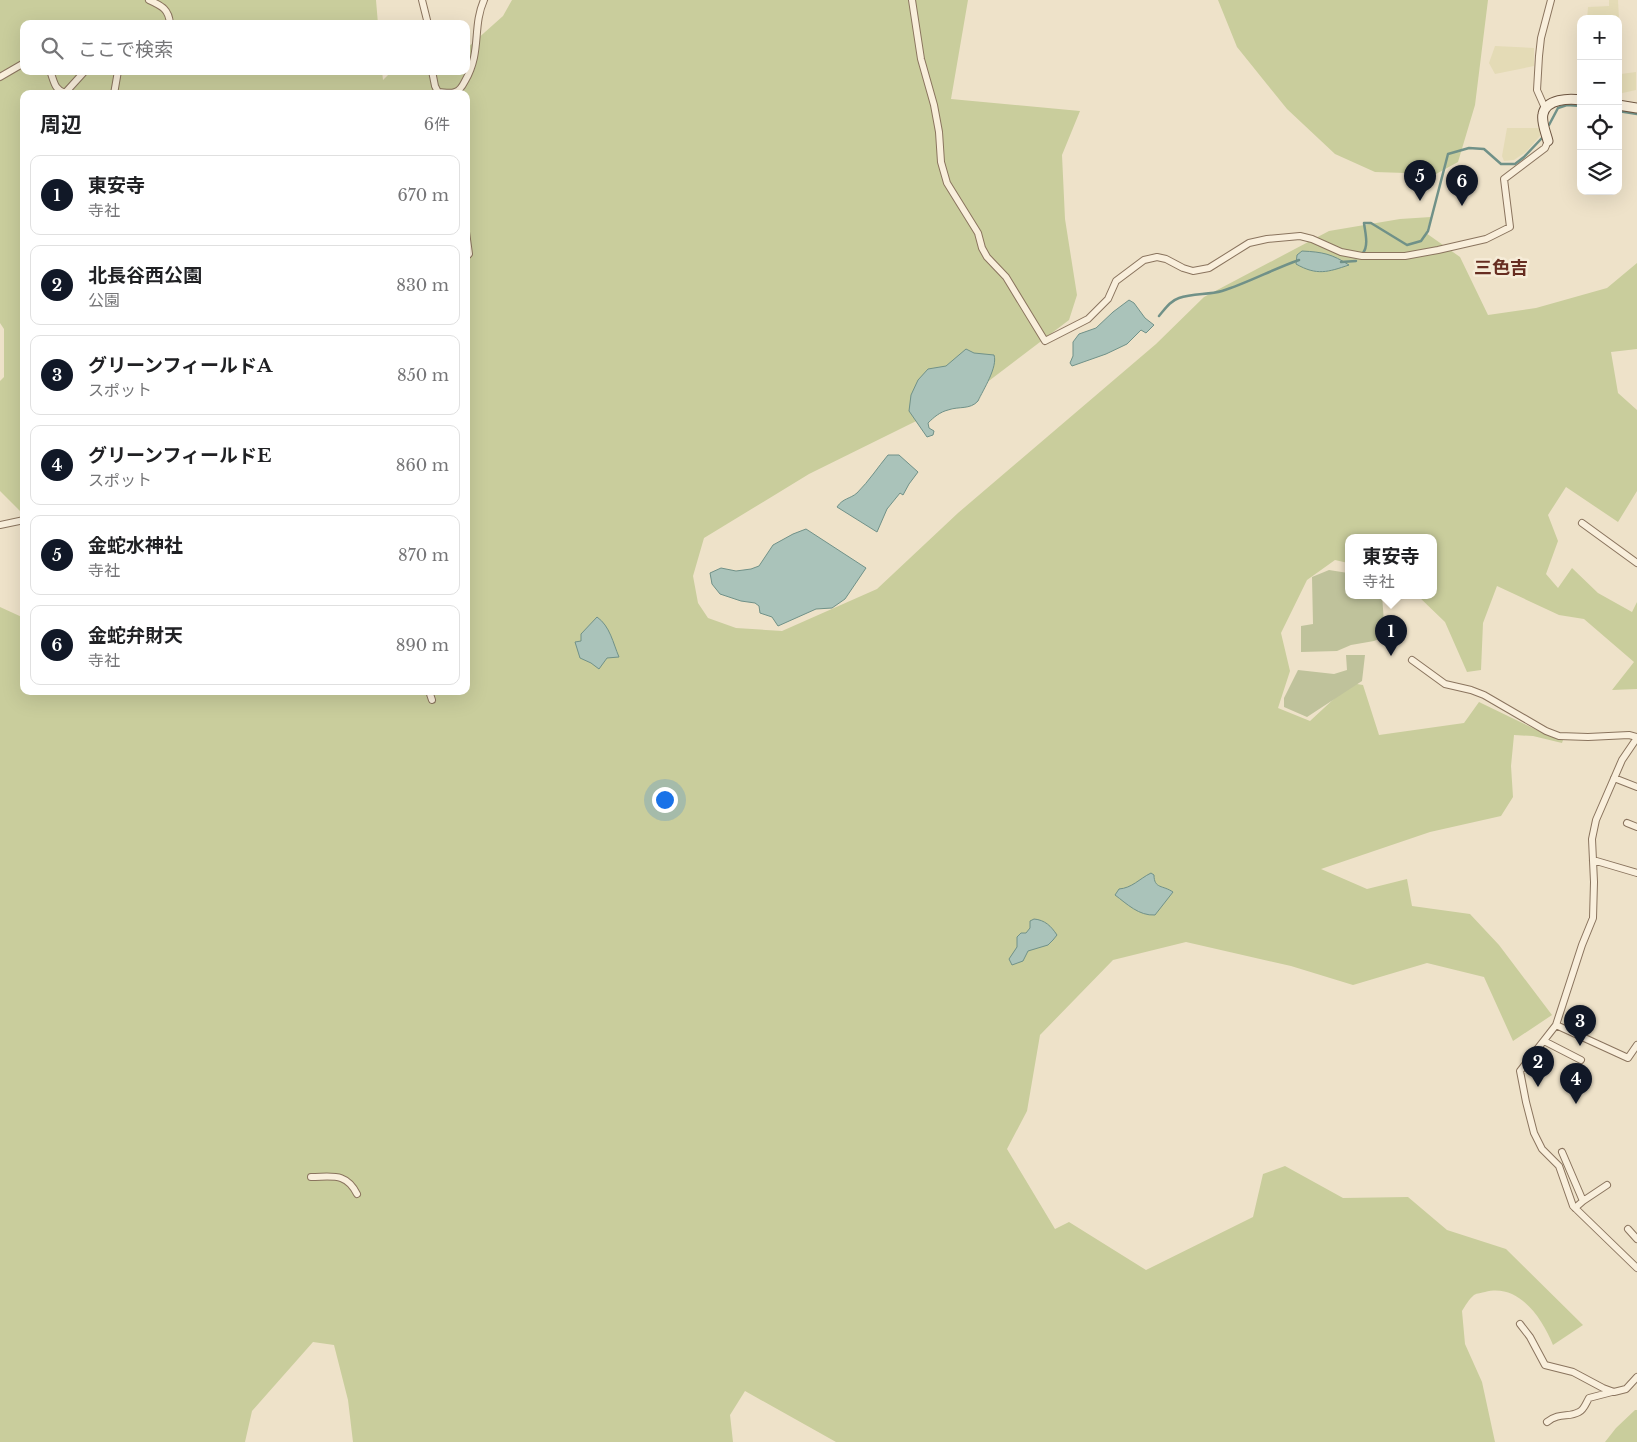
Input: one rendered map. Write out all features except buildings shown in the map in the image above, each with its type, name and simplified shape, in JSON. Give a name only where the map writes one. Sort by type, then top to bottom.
[{"type":"street","points":[[149,0],[161,6],[169,15],[170,20]]},
{"type":"street","points":[[422,0],[427,20]]},
{"type":"street","points":[[470,72],[475,60],[478,20],[484,0]]},
{"type":"street","points":[[912,0],[921,59],[940,132],[942,162],[947,183],[978,233],[982,248],[987,257],[1006,277],[1045,341],[1088,319],[1108,299],[1116,281],[1144,260],[1157,257],[1166,259],[1193,271],[1208,268],[1249,242],[1300,236],[1312,239],[1341,252],[1371,256],[1405,256],[1486,239],[1510,227],[1504,179],[1545,148],[1548,141],[1543,120],[1545,108],[1538,90],[1541,38],[1551,0]]},
{"type":"street","points":[[0,77],[20,65]]},
{"type":"street","points":[[52,75],[59,90]]},
{"type":"street","points":[[67,90],[80,75]]},
{"type":"street","points":[[115,90],[117,75]]},
{"type":"street","points":[[433,75],[437,90]]},
{"type":"street","points":[[457,90],[469,75]]},
{"type":"street","points":[[1545,108],[1564,100],[1577,100]]},
{"type":"street","points":[[1622,106],[1637,108]]},
{"type":"street","points":[[0,525],[20,521]]},
{"type":"street","points":[[1582,523],[1637,564]]},
{"type":"street","points":[[1412,660],[1445,684],[1484,695],[1559,736],[1588,738],[1629,735],[1637,737],[1622,760],[1596,820],[1592,839],[1593,918],[1582,944],[1556,1025],[1520,1071],[1525,1100],[1534,1133],[1542,1149],[1559,1166],[1573,1206],[1637,1268]]},
{"type":"street","points":[[430,695],[432,700]]},
{"type":"street","points":[[1614,778],[1637,787]]},
{"type":"street","points":[[1627,823],[1637,826]]},
{"type":"street","points":[[1593,860],[1637,873]]},
{"type":"street","points":[[1556,1025],[1628,1058],[1637,1045]]},
{"type":"street","points":[[1544,1041],[1581,1060]]},
{"type":"street","points":[[1562,1152],[1583,1201]]},
{"type":"street","points":[[311,1177],[339,1177],[352,1185],[357,1194]]},
{"type":"street","points":[[1576,1208],[1607,1185]]},
{"type":"street","points":[[1628,1229],[1637,1239]]},
{"type":"street","points":[[1520,1324],[1530,1337],[1545,1365],[1573,1372],[1614,1392]]},
{"type":"street","points":[[1547,1422],[1555,1416],[1579,1412],[1584,1409],[1589,1398],[1626,1388],[1637,1377]]},
{"type":"shaded area","points":[[1609,0],[1618,0],[1619,15],[1587,15],[1588,7],[1609,6]]},
{"type":"shaded area","points":[[1495,46],[1534,48],[1534,66],[1495,74],[1489,63]]},
{"type":"shaded area","points":[[1636,72],[1636,90],[1622,93],[1622,74]]},
{"type":"shaded area","points":[[1507,128],[1540,128],[1540,136],[1526,152],[1514,160],[1504,161],[1502,156]]},
{"type":"green space","points":[[0,0],[376,0],[378,20],[20,20],[20,75],[382,75],[383,80],[388,75],[470,75],[470,45],[503,16],[512,0],[968,0],[951,99],[1080,111],[1062,155],[1065,219],[1077,295],[1069,320],[973,393],[809,474],[704,538],[693,576],[698,603],[708,618],[736,628],[782,631],[877,589],[958,513],[1156,344],[1204,297],[1329,231],[1400,219],[1431,217],[1426,233],[1460,257],[1488,315],[1536,308],[1607,288],[1637,263],[1637,349],[1611,352],[1618,393],[1637,410],[1637,491],[1618,522],[1566,487],[1548,515],[1558,541],[1546,574],[1558,588],[1572,568],[1598,593],[1632,612],[1637,602],[1637,689],[1612,690],[1634,662],[1584,619],[1559,615],[1497,586],[1483,623],[1481,670],[1467,672],[1445,622],[1421,599],[1437,599],[1437,534],[1345,534],[1345,562],[1335,560],[1307,580],[1281,633],[1290,671],[1278,708],[1310,721],[1351,683],[1363,685],[1379,735],[1464,723],[1479,702],[1549,736],[1563,740],[1562,743],[1533,736],[1514,735],[1511,766],[1513,797],[1501,816],[1430,832],[1321,869],[1367,889],[1407,879],[1412,906],[1470,914],[1499,945],[1552,1015],[1513,1041],[1484,977],[1427,963],[1353,985],[1291,966],[1186,942],[1113,960],[1040,1035],[1027,1111],[1007,1149],[1055,1229],[1069,1222],[1146,1270],[1253,1217],[1263,1174],[1285,1166],[1343,1198],[1408,1197],[1447,1230],[1506,1249],[1583,1325],[1553,1345],[1536,1314],[1519,1298],[1497,1291],[1474,1295],[1469,1301],[1462,1311],[1465,1344],[1482,1382],[1495,1442],[836,1442],[745,1391],[730,1415],[733,1442],[353,1442],[348,1400],[334,1345],[313,1342],[252,1411],[245,1442],[0,1442],[0,607],[20,616],[20,695],[470,695],[470,90],[20,90],[20,511],[0,491],[0,381],[4,377],[4,329],[0,323]]},
{"type":"green space","points":[[1218,0],[1488,0],[1475,105],[1458,162],[1436,174],[1375,172],[1335,154],[1287,109],[1237,47]]},
{"type":"green space","points":[[1329,570],[1345,573],[1345,599],[1382,599],[1385,636],[1374,641],[1351,645],[1337,651],[1301,652],[1301,626],[1313,624],[1312,577]]},
{"type":"green space","points":[[1346,655],[1365,655],[1362,681],[1307,717],[1284,707],[1284,698],[1298,670],[1334,674],[1347,670]]},
{"type":"green space","points":[[1637,1410],[1637,1442],[1605,1442],[1616,1428]]},
{"type":"water","points":[[1302,251],[1327,254],[1349,265],[1322,272],[1303,268],[1296,264],[1297,255]]},
{"type":"water","points":[[1129,300],[1154,325],[1146,333],[1141,330],[1127,344],[1072,366],[1070,363],[1073,356],[1073,342],[1079,334],[1096,328]]},
{"type":"water","points":[[966,349],[974,353],[994,355],[994,366],[989,378],[975,404],[945,411],[930,421],[928,423],[929,428],[934,431],[933,435],[927,437],[909,411],[911,395],[918,380],[928,369],[946,366]]},
{"type":"water","points":[[888,455],[899,455],[918,472],[903,495],[900,493],[887,509],[877,532],[837,507],[857,493]]},
{"type":"water","points":[[806,529],[866,568],[845,599],[832,608],[816,609],[778,626],[772,617],[760,613],[759,606],[755,603],[741,601],[720,594],[712,584],[710,573],[721,568],[736,571],[759,566],[773,545]]},
{"type":"water","points":[[597,617],[608,630],[619,657],[607,658],[599,669],[580,658],[575,642],[581,641],[581,634]]},
{"type":"water","points":[[1151,873],[1154,875],[1157,885],[1173,892],[1155,915],[1144,914],[1138,911],[1115,895],[1119,889],[1132,885]]},
{"type":"water","points":[[1034,919],[1047,924],[1057,935],[1048,945],[1028,951],[1023,961],[1012,965],[1009,959],[1017,947],[1017,937],[1021,933],[1026,933],[1030,928],[1030,921]]},
{"type":"waterway","points":[[1549,125],[1558,108],[1567,105],[1577,106]]},
{"type":"waterway","points":[[1622,112],[1637,114]]},
{"type":"waterway","points":[[1363,253],[1366,242],[1364,223],[1371,223],[1407,245],[1421,241],[1428,231],[1448,154],[1469,148],[1484,149],[1501,164],[1515,164],[1542,138]]},
{"type":"waterway","points":[[1159,316],[1176,299],[1190,295],[1222,291],[1299,260]]},
{"type":"waterway","points":[[1341,262],[1356,261]]},
{"type":"place","name":"金蛇水神社","points":[[1420,201]]},
{"type":"place","name":"金蛇弁財天","points":[[1462,206]]},
{"type":"place","name":"東安寺","points":[[1391,656]]},
{"type":"place","name":"グリーンフィールドA","points":[[1580,1046]]},
{"type":"place","name":"北長谷西公園","points":[[1538,1087]]},
{"type":"place","name":"グリーンフィールドE","points":[[1576,1104]]},
{"type":"district","name":"三色吉","points":[[1501,268]]}]
